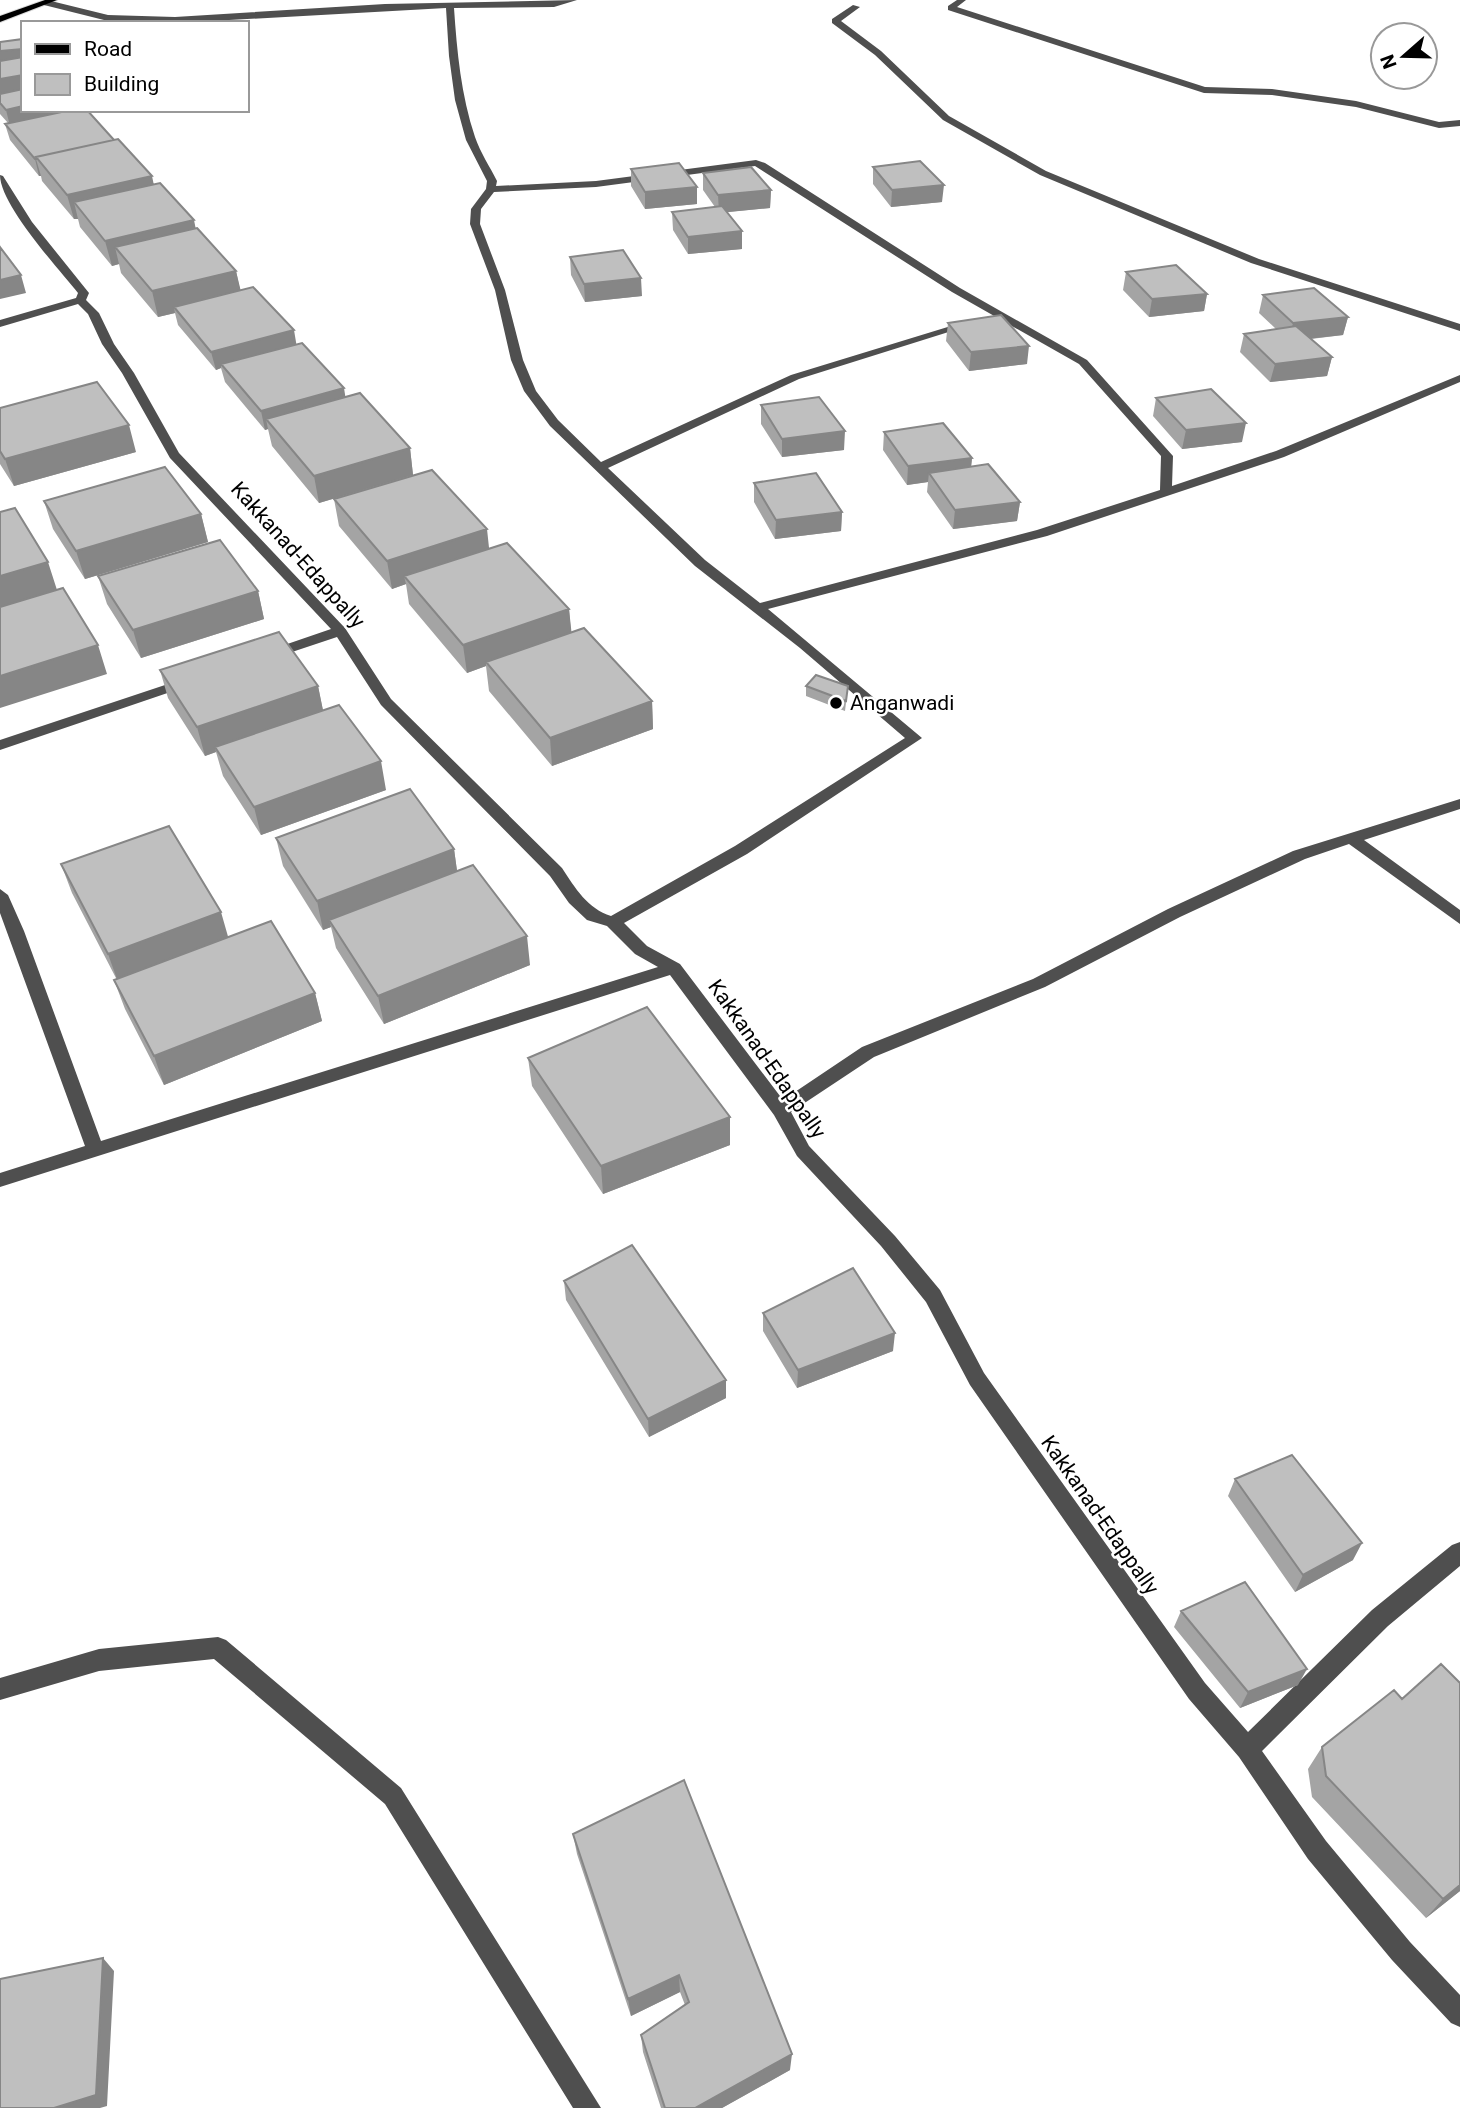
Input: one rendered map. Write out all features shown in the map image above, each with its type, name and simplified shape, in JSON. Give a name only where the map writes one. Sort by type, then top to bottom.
[{"type":"main road","points":[[0,19],[50,1]]},
{"type":"street","points":[[50,1],[108,18],[175,20],[385,7],[554,4],[573,0]]},
{"type":"street","points":[[962,0],[951,8],[1204,90],[1272,92],[1356,104],[1439,125],[1460,123]]},
{"type":"street","points":[[846,3],[856,7],[835,21],[878,53],[946,118],[1043,173],[1255,261],[1460,328]]},
{"type":"street","points":[[450,7],[453,56],[460,100],[471,140],[492,181],[491,189],[476,209],[475,224],[500,290],[517,360],[530,391],[554,422],[700,563],[805,645],[915,738],[741,850],[613,922]]},
{"type":"street","points":[[491,189],[596,184],[759,164],[999,314],[1083,362],[1167,456],[1166,492]]},
{"type":"street","name":"Kakkanad-Edappally","points":[[0,178],[29,223],[84,293],[80,300],[93,313],[108,344],[128,373],[174,455],[341,631],[386,702],[556,872],[575,899],[593,916],[613,922],[641,950],[674,968],[781,1110],[803,1151],[888,1241],[933,1296],[977,1379],[1197,1692],[1247,1749],[1317,1850],[1401,1951],[1460,2014]]},
{"type":"street","points":[[0,324],[80,300]]},
{"type":"street","points":[[600,467],[795,377],[999,314]]},
{"type":"street","points":[[757,608],[1042,533],[1280,454],[1460,378]]},
{"type":"street","points":[[249,662],[341,631]]},
{"type":"street","points":[[0,745],[196,679]]},
{"type":"street","points":[[781,1110],[868,1052],[1039,983],[1199,901],[1299,855],[1460,804]]},
{"type":"street","points":[[1351,838],[1460,918]]},
{"type":"street","points":[[0,894],[95,1149]]},
{"type":"street","points":[[0,1180],[674,968]]},
{"type":"street","points":[[1247,1749],[1380,1618],[1460,1552]]},
{"type":"street","points":[[0,1689],[99,1660],[218,1648],[393,1796],[588,2108]]},
{"type":"building","points":[[21,39],[21,49],[0,51],[0,42]]},
{"type":"building","points":[[21,57],[21,75],[0,79],[0,61]]},
{"type":"building","points":[[21,89],[21,106],[6,110],[0,103],[0,94]]},
{"type":"building","points":[[62,112],[89,112],[114,140],[35,159],[5,124]]},
{"type":"building","points":[[118,139],[152,176],[67,195],[36,157]]},
{"type":"building","points":[[920,161],[944,185],[892,190],[873,167]]},
{"type":"building","points":[[679,163],[697,187],[645,192],[631,169]]},
{"type":"building","points":[[751,167],[771,190],[718,195],[703,173]]},
{"type":"building","points":[[160,183],[194,220],[105,241],[74,202]]},
{"type":"building","points":[[722,206],[742,231],[688,237],[672,212]]},
{"type":"building","points":[[197,228],[236,271],[152,291],[115,247]]},
{"type":"building","points":[[0,247],[21,275],[0,280]]},
{"type":"building","points":[[623,250],[641,278],[584,284],[570,257]]},
{"type":"building","points":[[1176,265],[1207,294],[1152,299],[1126,272]]},
{"type":"building","points":[[253,287],[294,330],[211,352],[174,307]]},
{"type":"building","points":[[1314,288],[1348,317],[1293,323],[1263,295]]},
{"type":"building","points":[[1001,315],[1029,346],[971,352],[948,323]]},
{"type":"building","points":[[1296,326],[1332,357],[1275,364],[1244,334]]},
{"type":"building","points":[[302,343],[344,388],[261,411],[221,364]]},
{"type":"building","points":[[97,382],[129,425],[5,459],[0,451],[0,408]]},
{"type":"building","points":[[1211,389],[1246,423],[1186,430],[1156,398]]},
{"type":"building","points":[[360,393],[410,448],[314,476],[266,419]]},
{"type":"building","points":[[819,397],[845,431],[782,439],[761,405]]},
{"type":"building","points":[[943,423],[972,458],[908,466],[884,432]]},
{"type":"building","points":[[988,464],[1020,502],[955,510],[929,473]]},
{"type":"building","points":[[165,467],[201,514],[76,551],[44,501]]},
{"type":"building","points":[[432,470],[487,529],[387,561],[334,499]]},
{"type":"building","points":[[816,473],[842,512],[776,520],[754,483]]},
{"type":"building","points":[[15,508],[48,562],[0,576],[0,512]]},
{"type":"building","points":[[220,540],[258,591],[133,630],[98,576]]},
{"type":"building","points":[[507,543],[569,609],[463,645],[404,576]]},
{"type":"building","points":[[63,588],[98,645],[0,676],[0,607]]},
{"type":"building","points":[[584,628],[652,701],[550,738],[486,662]]},
{"type":"building","points":[[279,632],[318,686],[197,727],[160,670]]},
{"type":"building","points":[[816,675],[848,686],[846,701],[806,686]]},
{"type":"building","points":[[339,705],[381,761],[254,807],[215,747]]},
{"type":"building","points":[[410,789],[454,849],[317,901],[276,838]]},
{"type":"building","points":[[169,826],[221,912],[108,954],[61,864]]},
{"type":"building","points":[[473,865],[527,936],[378,996],[329,920]]},
{"type":"building","points":[[271,921],[315,993],[154,1056],[114,980]]},
{"type":"building","points":[[647,1007],[730,1117],[601,1166],[528,1058]]},
{"type":"building","points":[[632,1245],[726,1380],[648,1419],[564,1281]]},
{"type":"building","points":[[853,1268],[895,1333],[798,1370],[763,1313]]},
{"type":"building","points":[[1292,1455],[1362,1543],[1303,1575],[1235,1479]]},
{"type":"building","points":[[1245,1582],[1307,1669],[1248,1692],[1181,1611]]},
{"type":"building","points":[[1441,1664],[1460,1683],[1460,1885],[1443,1899],[1326,1776],[1322,1747],[1394,1690],[1402,1699]]},
{"type":"building","points":[[684,1780],[792,2054],[695,2108],[665,2108],[641,2035],[689,2002],[679,1975],[628,1999],[573,1834]]},
{"type":"building","points":[[103,1958],[96,2095],[54,2108],[0,2108],[0,1979]]},
{"type":"place","name":"Anganwadi","points":[[836,703]]}]
